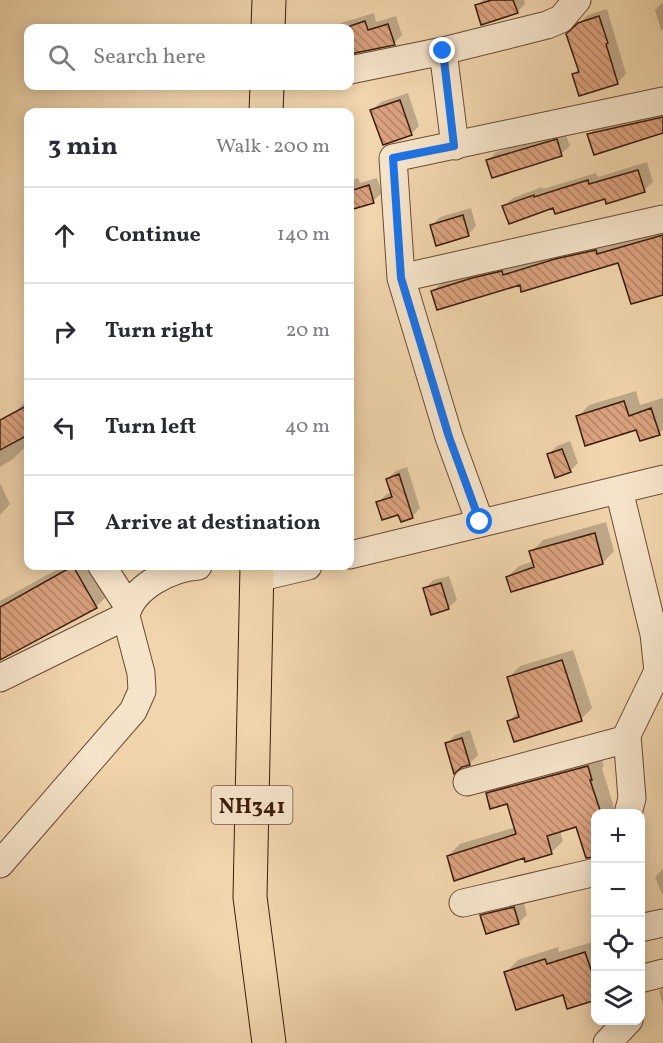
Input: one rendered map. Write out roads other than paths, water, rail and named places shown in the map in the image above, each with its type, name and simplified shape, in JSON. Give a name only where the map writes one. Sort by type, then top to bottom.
[{"type":"highway","points":[[268,24],[269,0]]},
{"type":"highway","points":[[266,108],[267,90]]},
{"type":"highway","name":"NH341","points":[[257,572],[250,897],[269,1043]]},
{"type":"street","points":[[354,69],[443,51],[547,25],[561,19],[577,0]]},
{"type":"street","points":[[443,51],[454,146]]},
{"type":"street","points":[[480,522],[449,437],[401,278],[393,158],[663,101]]},
{"type":"street","points":[[401,278],[663,219]]},
{"type":"street","points":[[354,554],[663,479]]},
{"type":"street","points":[[619,490],[654,633],[657,671],[627,735],[632,798],[629,809]]},
{"type":"street","points":[[0,864],[134,711],[142,691],[141,673],[127,611],[104,570]]},
{"type":"street","points":[[0,678],[127,611],[139,592],[163,576],[179,570]]},
{"type":"street","points":[[257,572],[274,570]]},
{"type":"street","points":[[466,782],[627,739]]},
{"type":"street","points":[[464,903],[591,873]]},
{"type":"street","points":[[645,927],[663,923]]},
{"type":"street","points":[[645,978],[663,973]]},
{"type":"street","points":[[607,1043],[624,1025]]}]
